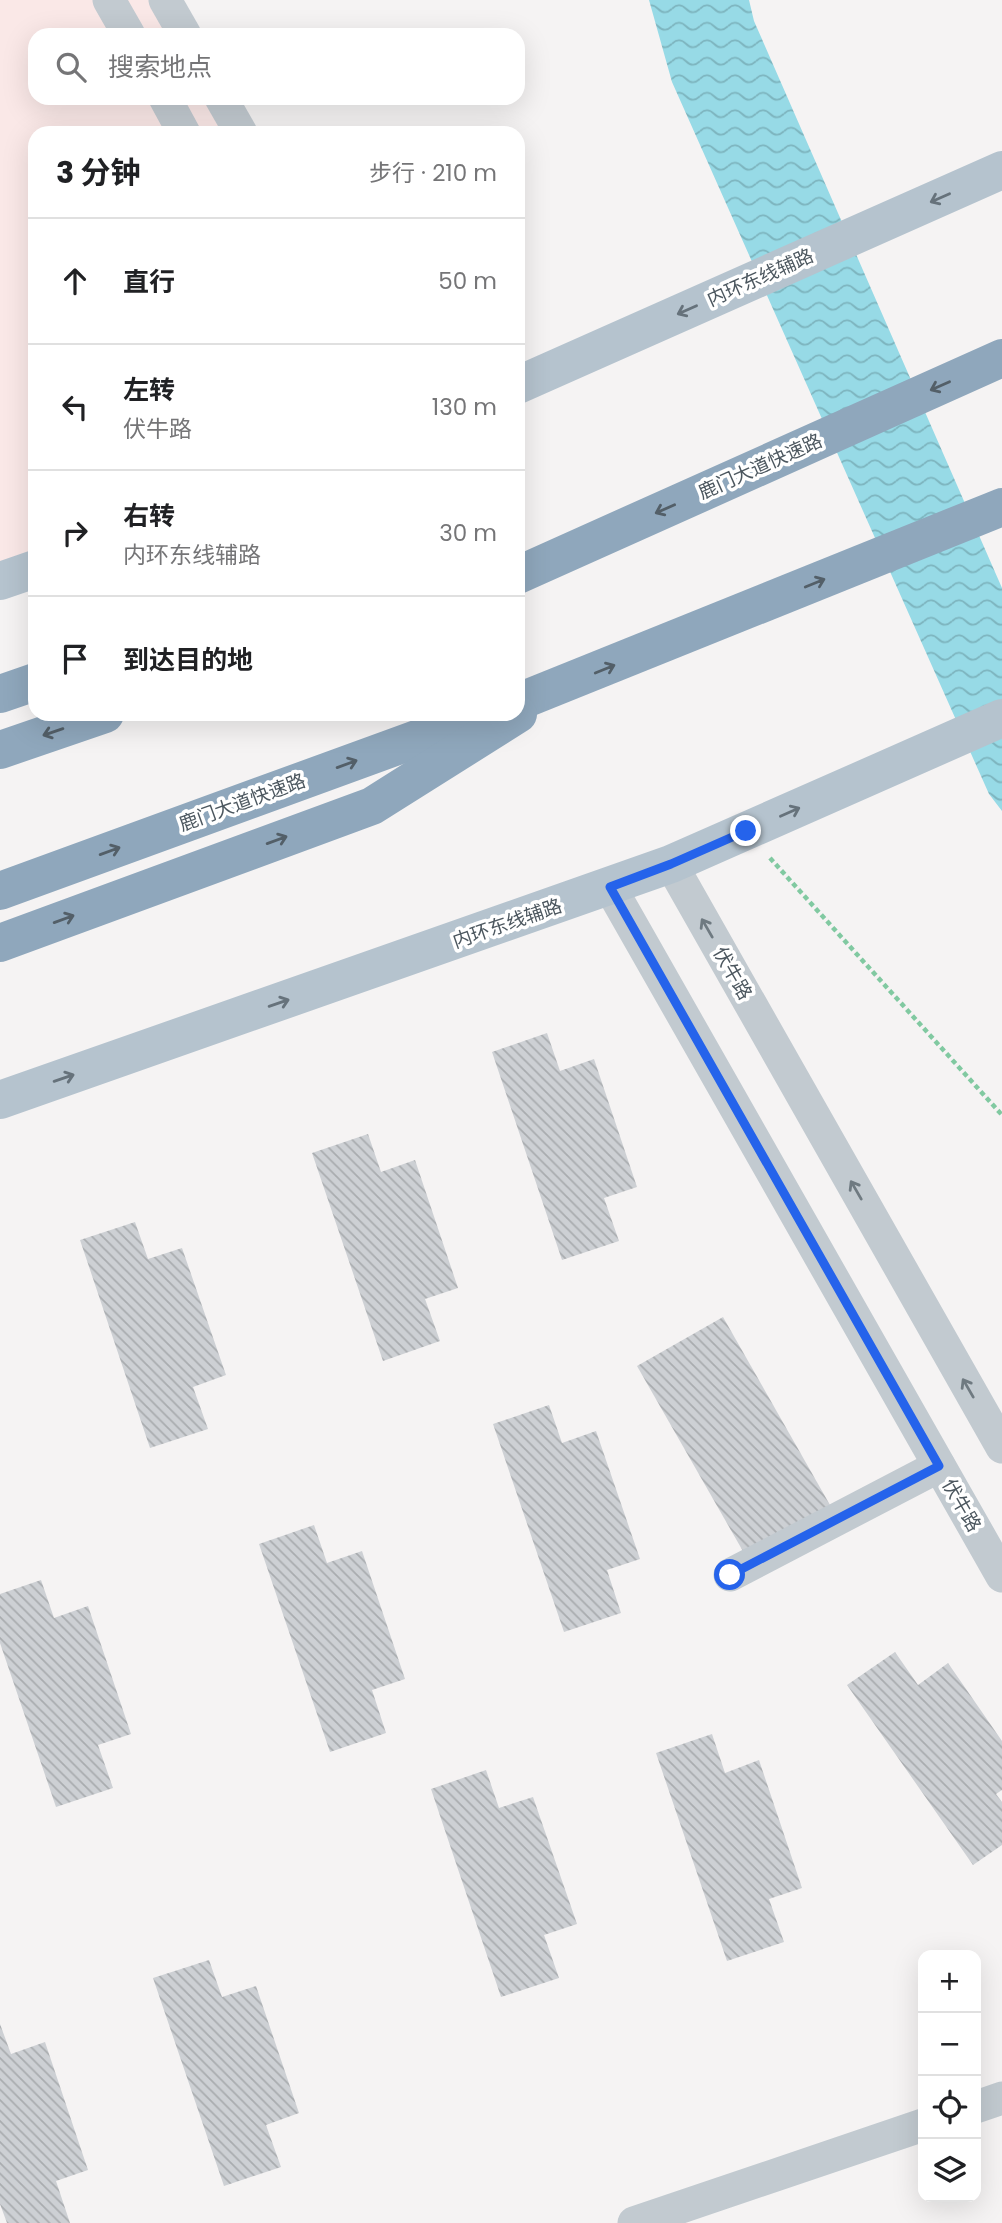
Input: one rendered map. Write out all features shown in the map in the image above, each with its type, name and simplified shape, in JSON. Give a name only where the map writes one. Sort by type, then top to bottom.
[{"type":"highway","name":"鹿门大道快速路","points":[[525,572],[1002,358]]},
{"type":"highway","points":[[525,700],[1002,507]]},
{"type":"highway","points":[[0,694],[28,684]]},
{"type":"highway","points":[[525,710],[563,686]]},
{"type":"highway","points":[[0,750],[85,721]]},
{"type":"highway","name":"鹿门大道快速路","points":[[0,891],[466,721]]},
{"type":"highway","points":[[0,943],[372,806],[507,721]]},
{"type":"main road","name":"内环东线辅路","points":[[525,382],[1002,170]]},
{"type":"main road","points":[[0,581],[28,571]]},
{"type":"main road","name":"内环东线辅路","points":[[0,1100],[671,864],[1002,718]]},
{"type":"street","points":[[109,0],[125,28]]},
{"type":"street","points":[[165,0],[181,28]]},
{"type":"street","points":[[169,105],[180,126]]},
{"type":"street","points":[[225,105],[237,126]]},
{"type":"street","name":"伏牛路","points":[[671,864],[1002,1447]]},
{"type":"street","name":"伏牛路","points":[[610,887],[1002,1576]]},
{"type":"street","points":[[730,1575],[939,1466]]},
{"type":"street","points":[[981,2105],[1002,2098]]},
{"type":"street","points":[[634,2223],[918,2127]]},
{"type":"path","points":[[746,831],[1002,1115]]},
{"type":"shaded area","points":[[0,0],[165,0],[181,28],[28,28],[28,105],[225,105],[237,126],[28,126],[28,571],[0,581]]},
{"type":"water","points":[[649,0],[749,0],[754,21],[1002,588],[1002,811],[989,794],[672,82]]},
{"type":"building","points":[[547,1033],[560,1071],[594,1059],[637,1187],[604,1198],[619,1241],[562,1260],[492,1052]]},
{"type":"building","points":[[368,1134],[381,1172],[415,1160],[458,1288],[425,1299],[440,1341],[383,1361],[312,1153]]},
{"type":"building","points":[[135,1222],[148,1259],[182,1248],[226,1375],[193,1387],[208,1429],[150,1448],[80,1240]]},
{"type":"building","points":[[723,1317],[830,1505],[744,1553],[637,1366]]},
{"type":"building","points":[[549,1405],[562,1443],[596,1431],[640,1559],[607,1570],[621,1613],[564,1632],[493,1424]]},
{"type":"building","points":[[314,1525],[327,1563],[362,1551],[405,1679],[372,1690],[386,1733],[330,1752],[259,1544]]},
{"type":"building","points":[[41,1580],[54,1618],[88,1606],[131,1734],[98,1745],[113,1788],[56,1807],[0,1643],[0,1594]]},
{"type":"building","points":[[895,1652],[918,1685],[948,1663],[1002,1741],[1002,1790],[996,1794],[1002,1802],[1002,1845],[973,1865],[847,1685]]},
{"type":"building","points":[[712,1734],[725,1773],[759,1760],[802,1888],[769,1899],[784,1942],[727,1961],[656,1753]]},
{"type":"building","points":[[486,1770],[499,1808],[533,1797],[577,1924],[544,1935],[559,1978],[501,1997],[431,1789]]},
{"type":"building","points":[[209,1960],[222,1997],[256,1986],[299,2113],[266,2125],[281,2167],[224,2186],[153,1978]]},
{"type":"building","points":[[0,2024],[11,2054],[45,2042],[88,2170],[56,2181],[70,2223],[7,2223],[0,2204]]},
{"type":"route","points":[[730,1575],[939,1466],[610,887],[746,831]]}]
